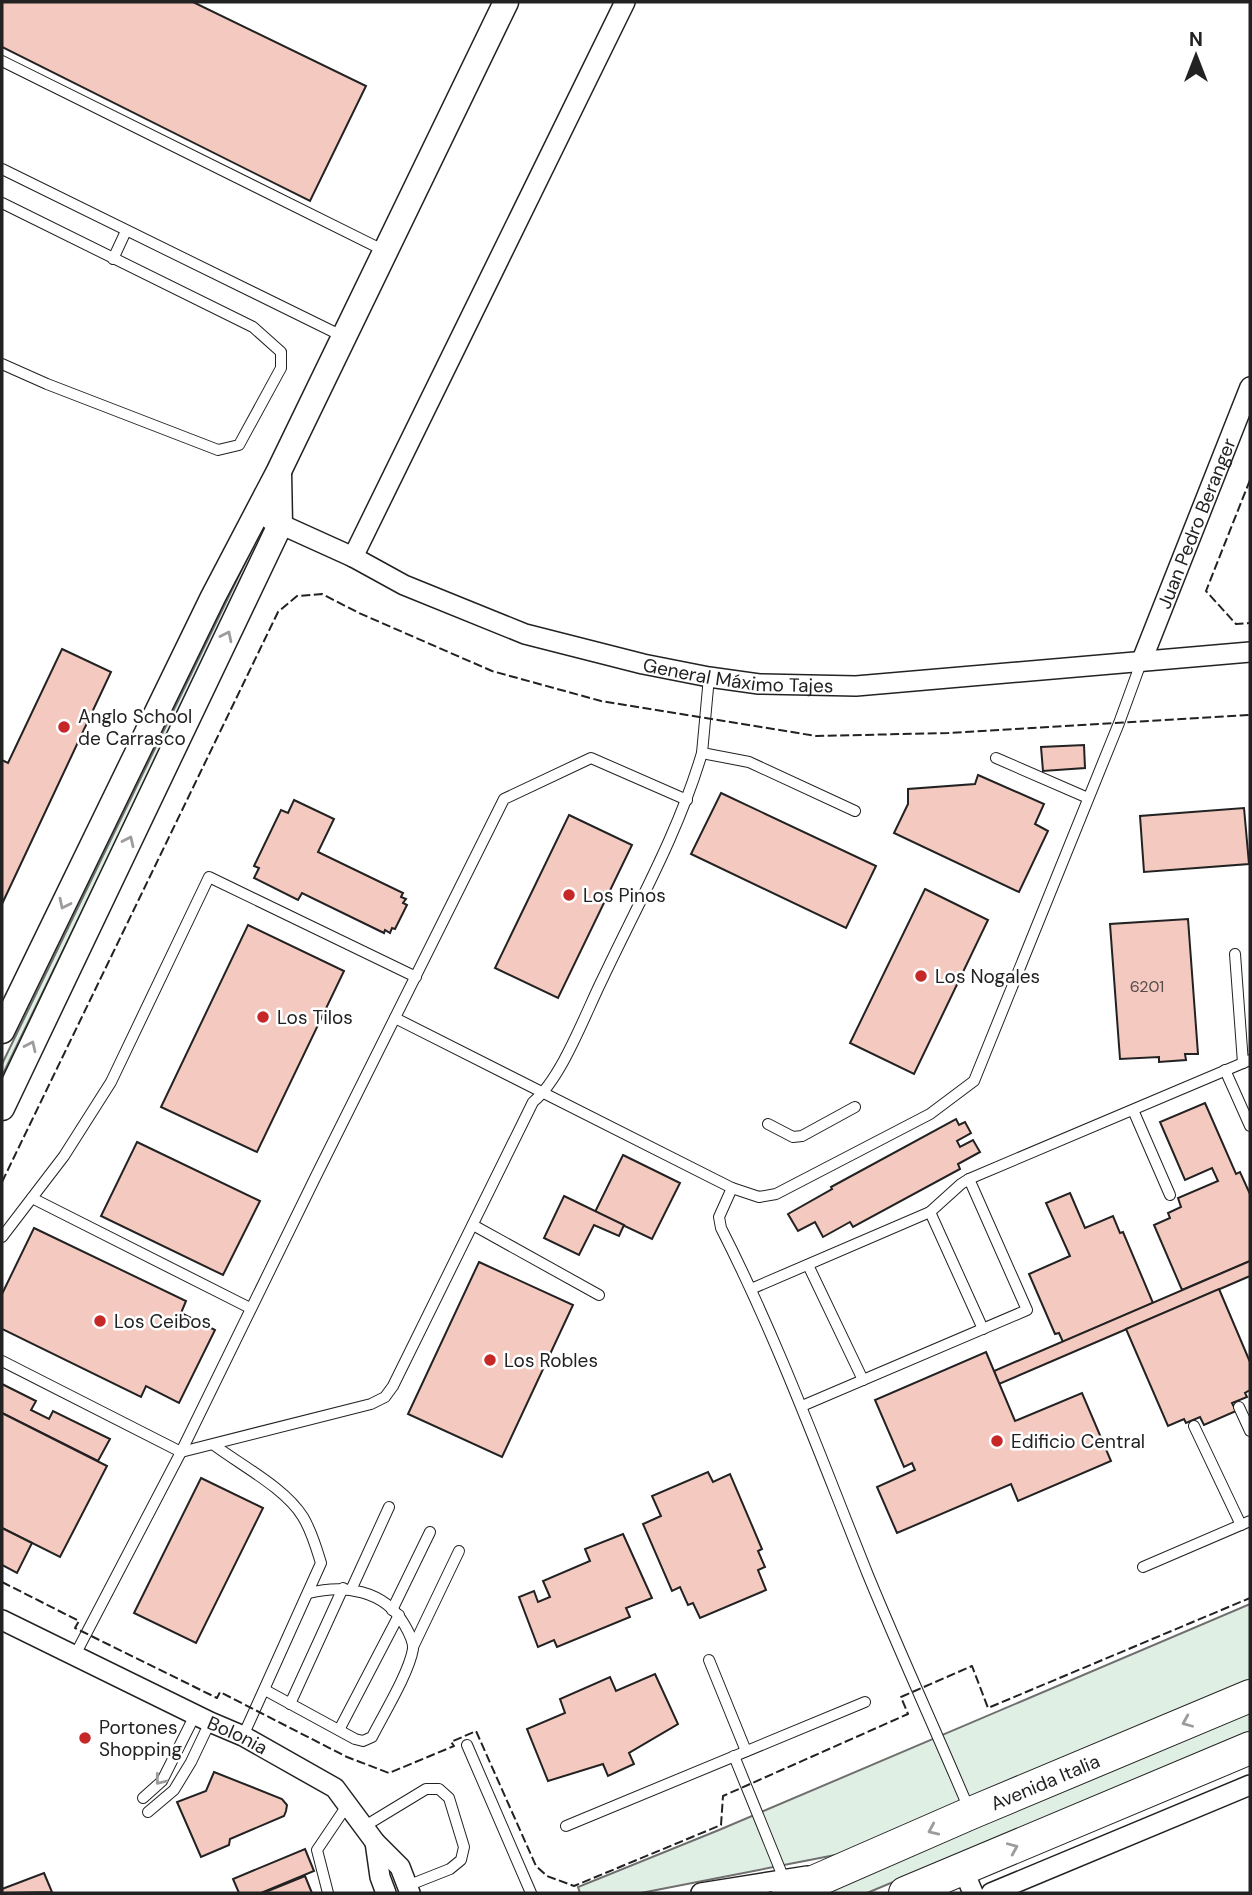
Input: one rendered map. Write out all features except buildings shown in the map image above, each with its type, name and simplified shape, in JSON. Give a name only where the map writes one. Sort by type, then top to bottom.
[{"type":"main road","name":"Avenida Italia","points":[[786,1886],[842,1870],[1250,1696]]},
{"type":"main road","points":[[905,1893],[968,1881],[1250,1748]]},
{"type":"street","points":[[2,1031],[279,471],[506,2]]},
{"type":"street","points":[[354,557],[625,2]]},
{"type":"street","name":"Juan Pedro Beranger","points":[[1142,660],[1250,387]]},
{"type":"street","points":[[2,1108],[280,525],[279,471]]},
{"type":"street","name":"General Máximo Tajes","points":[[256,513],[354,557],[404,585],[525,634],[643,664],[759,684],[856,687],[1250,652]]},
{"type":"street","name":"Bolonia","points":[[2,1620],[243,1736],[335,1788],[370,1834],[400,1867],[409,1890]]},
{"type":"street","points":[[991,1893],[1250,1785]]},
{"type":"street","name":"Bolonia","points":[[370,1834],[386,1893]]},
{"type":"street","name":"Avenida Italia","points":[[701,1893],[786,1886]]},
{"type":"lane","points":[[2,61],[385,252]]},
{"type":"lane","points":[[2,169],[342,337]]},
{"type":"lane","points":[[2,203],[253,327],[281,352],[281,368],[239,445],[218,450],[2,364]]},
{"type":"lane","points":[[113,259],[126,231]]},
{"type":"lane","points":[[395,1018],[732,1188],[759,1197],[776,1194],[930,1114],[974,1081],[1142,660]]},
{"type":"lane","points":[[2,1361],[181,1452],[371,1405],[386,1397],[533,1102],[544,1093],[567,1052],[687,800],[702,753],[709,677]]},
{"type":"lane","points":[[702,753],[749,762],[855,811]]},
{"type":"lane","points":[[75,1655],[181,1452],[250,1308],[505,799],[591,758],[687,800]]},
{"type":"lane","points":[[996,758],[1088,798]]},
{"type":"lane","points":[[2,1237],[64,1156],[111,1082],[209,877],[416,977]]},
{"type":"lane","points":[[751,1289],[930,1212],[969,1180],[1246,1061],[1235,954]]},
{"type":"lane","points":[[1226,1070],[1250,1126]]},
{"type":"lane","points":[[768,1124],[793,1136],[802,1136],[855,1107]]},
{"type":"lane","points":[[1133,1110],[1170,1195]]},
{"type":"lane","points":[[802,1406],[1027,1310],[969,1180]]},
{"type":"lane","points":[[732,1188],[719,1217],[721,1228],[802,1406],[876,1593],[971,1813]]},
{"type":"lane","points":[[32,1198],[250,1308]]},
{"type":"lane","points":[[930,1212],[983,1329]]},
{"type":"lane","points":[[473,1225],[599,1294]]},
{"type":"lane","points":[[808,1265],[863,1380]]},
{"type":"lane","points":[[1240,1407],[1250,1431]]},
{"type":"lane","points":[[1143,1567],[1246,1523],[1194,1426]]},
{"type":"lane","points":[[214,1445],[289,1499],[313,1536],[321,1563],[243,1736]]},
{"type":"lane","points":[[290,1704],[389,1507]]},
{"type":"lane","points":[[338,1730],[430,1532]]},
{"type":"lane","points":[[265,1690],[355,1739],[363,1741],[372,1737],[459,1551]]},
{"type":"lane","points":[[309,1593],[347,1589],[375,1597],[395,1612],[409,1632],[413,1647]]},
{"type":"lane","points":[[709,1660],[746,1751]]},
{"type":"lane","points":[[566,1826],[865,1702]]},
{"type":"lane","points":[[143,1798],[162,1781],[202,1718]]},
{"type":"lane","points":[[148,1812],[174,1790],[191,1762],[202,1718]]},
{"type":"lane","points":[[467,1745],[531,1893]]},
{"type":"lane","points":[[734,1756],[786,1886]]},
{"type":"lane","points":[[370,1834],[426,1789],[439,1789],[449,1798],[464,1847],[461,1860],[450,1869],[409,1890]]},
{"type":"lane","points":[[328,1893],[317,1850],[348,1803]]},
{"type":"green space","points":[[260,532],[265,534],[264,537],[2,1076],[2,1064]]},
{"type":"green space","points":[[1250,1604],[1250,1692],[866,1849],[641,1893],[580,1893],[578,1887],[719,1830]]},
{"type":"green space","points":[[1250,1711],[1250,1733],[867,1893],[814,1893]]},
{"type":"fence","points":[[1250,480],[1206,591],[1236,624],[1250,623]]},
{"type":"fence","points":[[2,1182],[278,612],[297,596],[322,594],[492,671],[601,701],[816,736],[948,733],[1250,715]]},
{"type":"fence","points":[[2,1582],[79,1621],[75,1628],[217,1698],[220,1692],[347,1757],[389,1773],[454,1746],[451,1742],[476,1731],[536,1866],[547,1876],[574,1886],[721,1825],[723,1796],[908,1714],[901,1697],[972,1666],[988,1708],[1250,1598]]},
{"type":"place","name":"Anglo School de Carrasco","points":[[64,727]]},
{"type":"place","name":"Los Pinos","points":[[569,895]]},
{"type":"place","name":"Los Nogales","points":[[921,976]]},
{"type":"place","name":"Los Tilos","points":[[263,1017]]},
{"type":"place","name":"Los Ceibos","points":[[100,1321]]},
{"type":"place","name":"Los Robles","points":[[490,1360]]},
{"type":"place","name":"Edificio Central","points":[[997,1441]]},
{"type":"place","name":"Portones Shopping","points":[[85,1738]]}]
